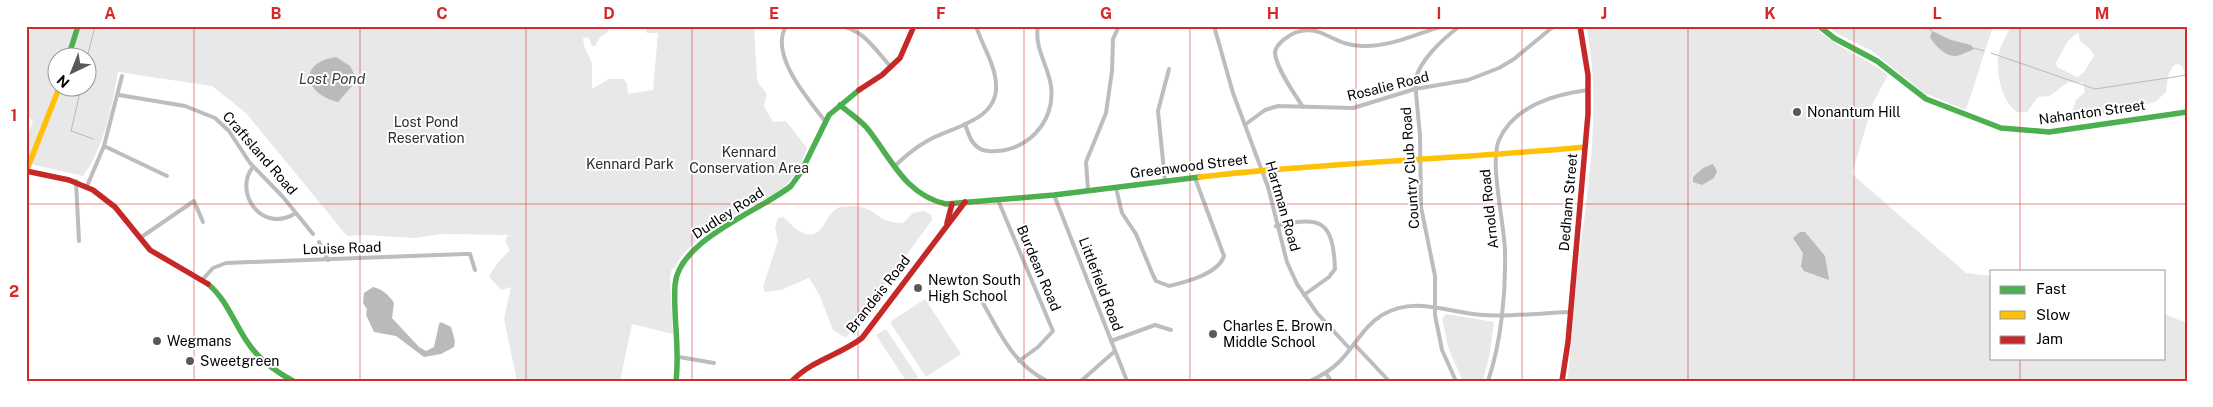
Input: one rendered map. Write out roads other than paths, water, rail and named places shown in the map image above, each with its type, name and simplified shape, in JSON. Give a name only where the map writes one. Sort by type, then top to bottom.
[{"type":"street","points":[[71,48],[78,26]]},
{"type":"street","points":[[786,26],[781,36],[781,44],[788,68],[825,121]]},
{"type":"street","points":[[842,26],[857,31],[869,40],[891,67]]},
{"type":"street","name":"Dudley Road","points":[[676,381],[679,357],[675,284],[680,266],[690,254],[713,235],[791,186],[801,172],[825,121],[849,96],[872,83],[891,67],[904,52],[914,26]]},
{"type":"street","points":[[894,167],[928,140],[965,124],[982,114],[996,90],[993,69],[976,26]]},
{"type":"street","points":[[965,124],[973,143],[987,151],[1020,147],[1038,131],[1046,118],[1051,97],[1048,73],[1038,44],[1038,26]]},
{"type":"street","points":[[1088,190],[1086,162],[1106,113],[1112,71],[1113,38],[1119,26]]},
{"type":"street","name":"Hartman Road","points":[[1214,26],[1233,93],[1268,187],[1276,226],[1287,262],[1304,295],[1317,313],[1350,349]]},
{"type":"street","points":[[1319,26],[1319,32]]},
{"type":"street","points":[[1303,107],[1286,79],[1275,53],[1281,43],[1297,32],[1319,32],[1343,44],[1376,46],[1392,43],[1443,26]]},
{"type":"street","name":"Country Club Road","points":[[1456,381],[1442,350],[1434,306],[1434,276],[1421,207],[1420,136],[1415,89],[1416,76],[1447,36],[1460,26]]},
{"type":"street","name":"Rosalie Road","points":[[1246,124],[1272,108],[1294,106],[1339,109],[1364,107],[1415,89],[1468,80],[1499,68],[1526,50],[1554,26]]},
{"type":"street","name":"Dedham Street","points":[[1562,381],[1585,147],[1588,90],[1586,54],[1580,26]]},
{"type":"street","name":"Nahanton Street","points":[[1820,26],[1834,38],[1877,61],[1924,98],[2001,128],[2049,132],[2187,112]]},
{"type":"street","points":[[1434,29],[1447,36]]},
{"type":"street","points":[[1165,181],[1158,111],[1169,69]]},
{"type":"street","points":[[87,186],[104,146],[119,95],[122,76]]},
{"type":"street","name":"Arnold Road","points":[[1488,381],[1498,347],[1505,253],[1495,154],[1503,134],[1522,113],[1560,95],[1588,90]]},
{"type":"street","name":"Craftsland Road","points":[[119,95],[177,104],[210,114],[229,132],[253,167],[278,191],[313,234]]},
{"type":"street","points":[[55,98],[26,171],[76,181],[112,203],[154,253],[203,279],[224,301],[254,352],[269,367],[293,381]]},
{"type":"street","name":"Greenwood Street","points":[[840,105],[866,127],[913,190],[923,197],[942,204],[1054,195],[1262,170],[1585,147]]},
{"type":"street","points":[[104,146],[167,176]]},
{"type":"street","points":[[253,167],[248,176],[248,196],[256,211],[272,218],[285,218],[296,213]]},
{"type":"street","points":[[1116,188],[1122,213],[1136,234],[1156,281],[1169,286],[1215,269],[1222,262],[1224,256],[1195,178]]},
{"type":"street","points":[[76,181],[79,242]]},
{"type":"street","name":"Littlefield Road","points":[[1054,195],[1127,381]]},
{"type":"street","name":"Burdean Road","points":[[998,200],[1053,331],[1038,347],[1019,361]]},
{"type":"street","points":[[141,239],[194,201],[203,222]]},
{"type":"street","name":"Brandeis Road","points":[[792,381],[804,368],[843,351],[862,338],[965,202]]},
{"type":"street","name":"Brandeis Road","points":[[947,224],[952,204]]},
{"type":"street","points":[[1276,226],[1293,222],[1317,222],[1323,224],[1329,232],[1335,268],[1329,277],[1304,295]]},
{"type":"street","points":[[319,242],[328,260]]},
{"type":"street","name":"Louise Road","points":[[203,279],[213,268],[226,263],[470,254],[475,270]]},
{"type":"street","points":[[973,293],[980,298],[1010,351],[1019,361],[1047,381]]},
{"type":"street","points":[[1310,381],[1326,372],[1350,349],[1375,320],[1383,314],[1403,306],[1416,304],[1500,316],[1570,312]]},
{"type":"street","points":[[1111,341],[1156,325],[1171,330]]},
{"type":"street","points":[[1354,344],[1389,381]]},
{"type":"street","points":[[1081,381],[1115,351]]},
{"type":"street","points":[[679,357],[714,363]]},
{"type":"street","points":[[1326,372],[1331,381]]},
{"type":"water","points":[[1932,31],[1951,40],[1971,45],[1974,49],[1957,56],[1951,56],[1937,47],[1930,37]]},
{"type":"water","name":"Lost Pond","points":[[336,57],[350,66],[356,78],[353,85],[338,102],[318,92],[312,86],[310,79],[315,65],[323,60]]},
{"type":"water","points":[[1713,164],[1717,171],[1714,178],[1702,185],[1693,182],[1693,177],[1703,168]]},
{"type":"water","points":[[1800,232],[1805,232],[1825,256],[1829,280],[1804,271],[1801,266],[1803,253],[1793,238]]},
{"type":"water","points":[[373,287],[388,295],[392,300],[394,303],[392,318],[419,347],[426,351],[434,347],[441,322],[451,327],[455,341],[454,347],[441,354],[424,357],[396,336],[374,332],[366,315],[367,309],[363,303],[364,293]]},
{"type":"waterway","points":[[90,48],[95,26]]},
{"type":"waterway","points":[[1925,26],[1932,31]]},
{"type":"waterway","points":[[1974,48],[1984,51]]},
{"type":"waterway","points":[[1991,53],[2095,89],[2187,75]]},
{"type":"waterway","points":[[79,98],[71,131],[94,139]]},
{"type":"place","name":"Nonantum Hill","points":[[1797,112]]},
{"type":"place","name":"Newton South High School","points":[[918,288]]},
{"type":"place","name":"Charles E. Brown Middle School","points":[[1213,334]]},
{"type":"place","name":"Wegmans","points":[[157,341]]},
{"type":"place","name":"Sweetgreen","points":[[190,361]]},
{"type":"park label","name":"Lost Pond Reservation","points":[[426,130]]},
{"type":"park label","name":"Kennard Conservation Area","points":[[749,160]]},
{"type":"park label","name":"Kennard Park","points":[[630,164]]}]
